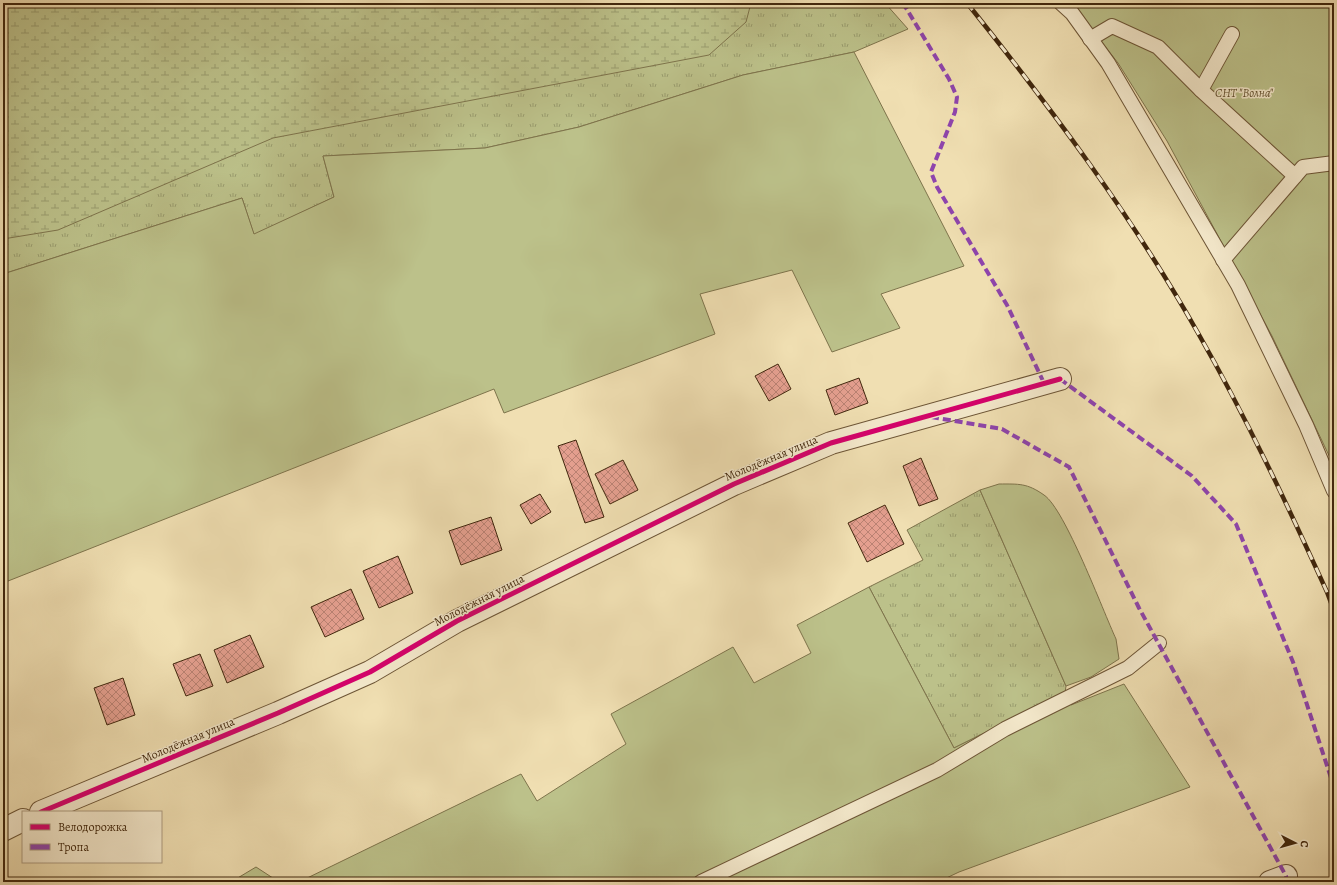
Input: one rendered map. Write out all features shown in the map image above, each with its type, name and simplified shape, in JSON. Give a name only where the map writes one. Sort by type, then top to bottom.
[{"type":"street","name":"Молодёжная улица","points":[[43,811],[278,713],[370,672],[457,621],[734,484],[831,443],[929,417],[1009,392],[1060,379]]},
{"type":"street","points":[[3,830],[22,820]]},
{"type":"lane","points":[[1061,3],[1072,13],[1108,63],[1238,285],[1306,425],[1334,491]]},
{"type":"lane","points":[[1090,39],[1112,26],[1158,47],[1201,90],[1295,176]]},
{"type":"lane","points":[[1201,90],[1232,34]]},
{"type":"lane","points":[[1223,260],[1302,166],[1334,163]]},
{"type":"lane","points":[[701,882],[937,770],[1005,729],[1128,668],[1158,643]]},
{"type":"green space","points":[[3,3],[885,3],[908,29],[854,52],[743,75],[579,127],[485,148],[323,156],[334,197],[254,235],[242,198],[3,274]]},
{"type":"green space","points":[[3,3],[751,3],[746,22],[709,55],[273,138],[58,230],[3,239]]},
{"type":"green space","name":"СНТ \"Волна\"","points":[[1071,3],[1334,3],[1334,466],[1272,336],[1167,141],[1118,63]]},
{"type":"green space","points":[[854,52],[964,266],[881,294],[900,328],[832,352],[792,270],[700,294],[715,334],[504,413],[494,389],[3,583],[3,274],[242,198],[254,234],[334,197],[323,156],[485,148],[579,127],[743,75]]},
{"type":"green space","points":[[999,484],[1028,486],[1044,495],[1053,504],[1073,539],[1116,639],[1119,659],[1091,677],[1066,686],[980,490]]},
{"type":"green space","points":[[980,490],[1066,686],[1065,693],[954,748],[869,587],[923,560],[907,530]]},
{"type":"green space","points":[[869,587],[954,748],[1065,693],[1071,705],[1124,684],[1190,787],[959,872],[938,882],[299,882],[521,774],[537,801],[626,744],[611,714],[733,647],[754,683],[811,653],[797,625]]},
{"type":"green space","points":[[256,867],[279,882],[231,882]]},
{"type":"building","points":[[778,364],[791,389],[769,401],[755,376]]},
{"type":"building","points":[[859,378],[868,403],[835,415],[826,390]]},
{"type":"building","points":[[576,440],[604,517],[585,523],[558,446]]},
{"type":"building","points":[[921,458],[938,499],[919,506],[903,466]]},
{"type":"building","points":[[623,460],[638,490],[610,504],[595,474]]},
{"type":"building","points":[[540,494],[551,512],[531,524],[520,505]]},
{"type":"building","points":[[885,505],[904,544],[867,562],[848,523]]},
{"type":"building","points":[[491,517],[502,550],[461,565],[449,531]]},
{"type":"building","points":[[398,556],[413,593],[379,608],[363,571]]},
{"type":"building","points":[[351,589],[364,619],[325,637],[311,607]]},
{"type":"building","points":[[250,635],[264,667],[227,683],[214,650]]},
{"type":"building","points":[[200,654],[213,686],[186,696],[173,664]]},
{"type":"building","points":[[123,678],[135,715],[107,725],[94,688]]},
{"type":"railway","points":[[967,3],[1060,123],[1118,205],[1173,290],[1216,365],[1266,461],[1327,592],[1334,611]]},
{"type":"marked path","points":[[902,3],[949,79],[957,97],[955,112],[931,172],[937,187],[1007,305],[1044,383]]},
{"type":"marked path","points":[[1060,379],[1192,476],[1236,524],[1293,662],[1334,787]]},
{"type":"marked path","points":[[931,417],[1002,429],[1069,467],[1139,608],[1286,876],[1287,882]]},
{"type":"cycle path","points":[[43,811],[278,713],[370,672],[457,621],[734,484],[831,443],[1060,379]]}]
